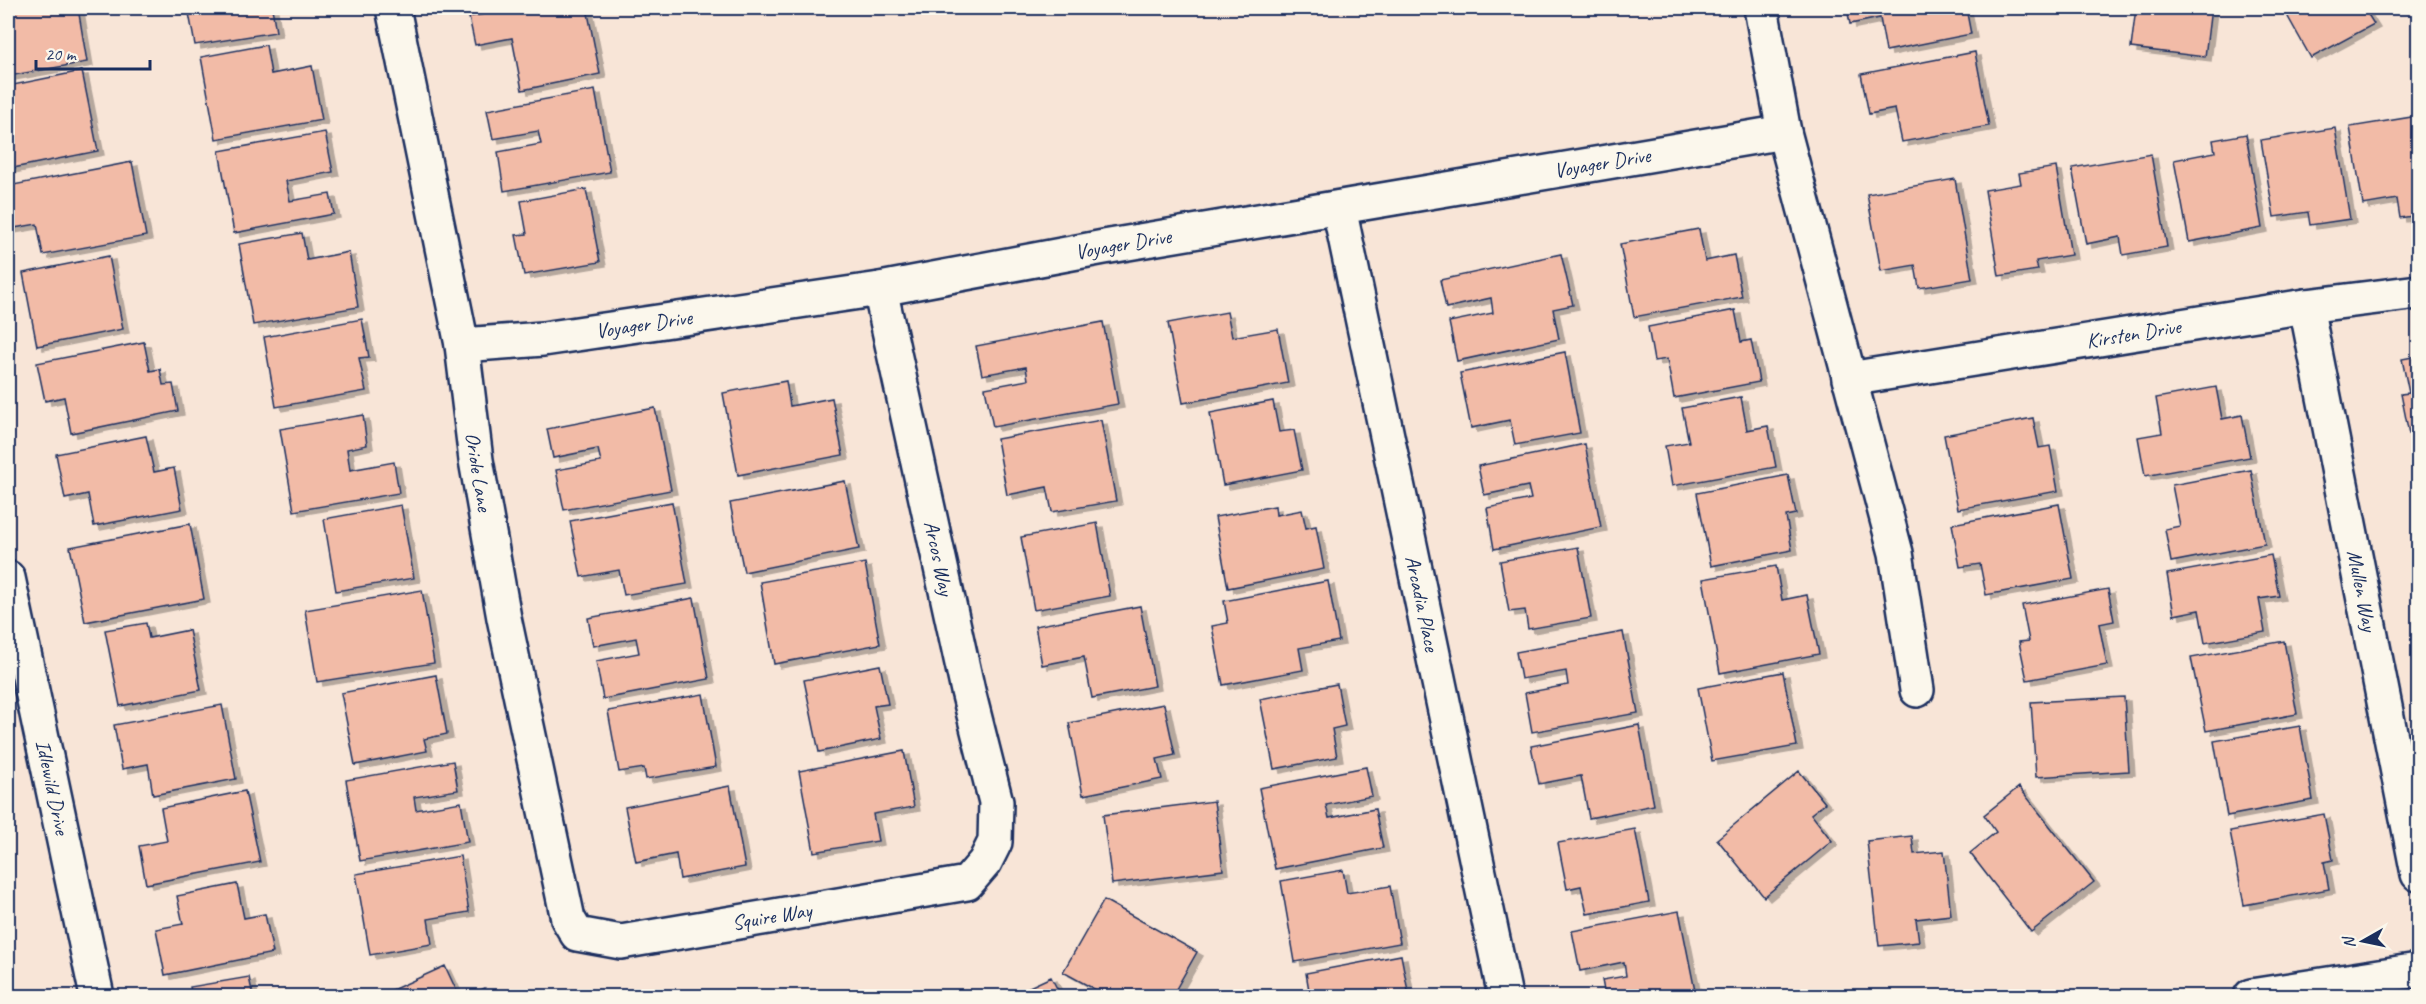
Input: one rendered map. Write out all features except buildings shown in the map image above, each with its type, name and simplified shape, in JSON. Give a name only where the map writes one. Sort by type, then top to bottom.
[{"type":"street","name":"Oriole Lane","points":[[393,8],[462,345],[476,460],[504,618],[568,920],[577,934]]},
{"type":"street","points":[[1761,8],[1784,132],[1896,553],[1917,690]]},
{"type":"street","name":"Voyager Drive","points":[[462,345],[543,339],[880,289],[1104,247],[1784,132]]},
{"type":"street","name":"Arcadia Place","points":[[1339,208],[1505,996]]},
{"type":"street","name":"Arcos Way","points":[[880,289],[968,691],[996,802],[994,842],[985,861],[967,883]]},
{"type":"street","name":"Kirsten Drive","points":[[1849,379],[2306,306],[2418,292]]},
{"type":"street","name":"Mullen Way","points":[[2306,306],[2418,874]]},
{"type":"street","name":"Idlewild Drive","points":[[8,578],[98,996]]},
{"type":"street","name":"Squire Way","points":[[577,934],[621,942],[967,883]]},
{"type":"street","points":[[2251,996],[2418,970]]}]
